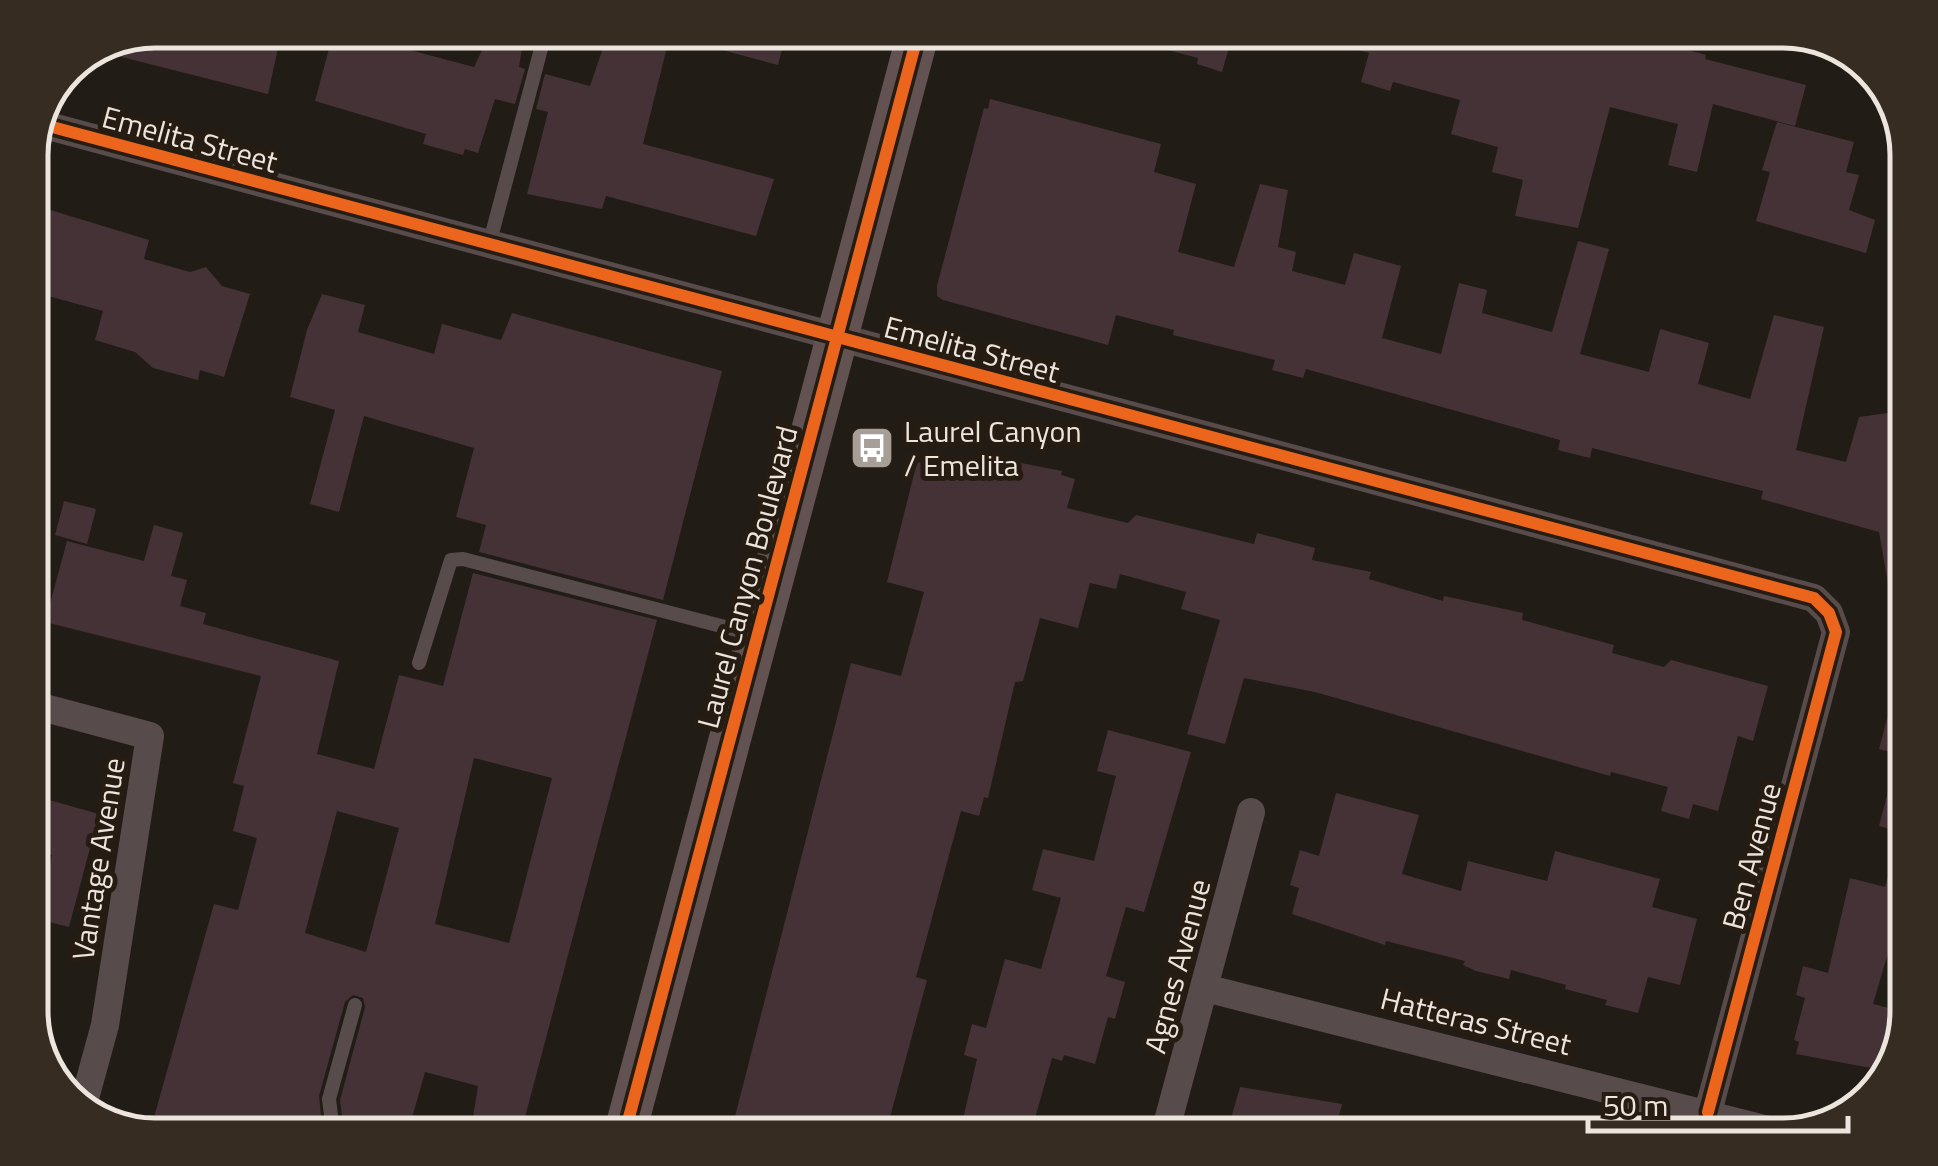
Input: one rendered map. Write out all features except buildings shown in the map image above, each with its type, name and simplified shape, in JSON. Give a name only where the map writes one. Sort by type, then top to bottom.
[{"type":"main road","name":"Laurel Canyon Boulevard","points":[[629,1118],[913,48]]},
{"type":"street","name":"Emelita Street","points":[[51,127],[1814,598],[1829,612]]},
{"type":"street","name":"Ben Avenue","points":[[1708,1112],[1836,632],[1829,612]]},
{"type":"street","name":"Vantage Avenue","points":[[48,709],[150,736],[105,1025],[86,1094]]},
{"type":"street","name":"Agnes Avenue","points":[[1169,1118],[1251,812]]},
{"type":"street","name":"Hatteras Street","points":[[1205,988],[1729,1118]]},
{"type":"lane","points":[[489,246],[541,48]]},
{"type":"lane","points":[[419,662],[451,560],[463,559],[758,636]]},
{"type":"lane","points":[[331,1118],[328,1099],[355,1005]]},
{"type":"cycle path","points":[[629,1118],[914,48]]},
{"type":"cycle path","points":[[51,127],[1814,598],[1829,613],[1836,632],[1708,1112]]},
{"type":"place","name":"Laurel Canyon / Emelita","points":[[872,448]]}]
